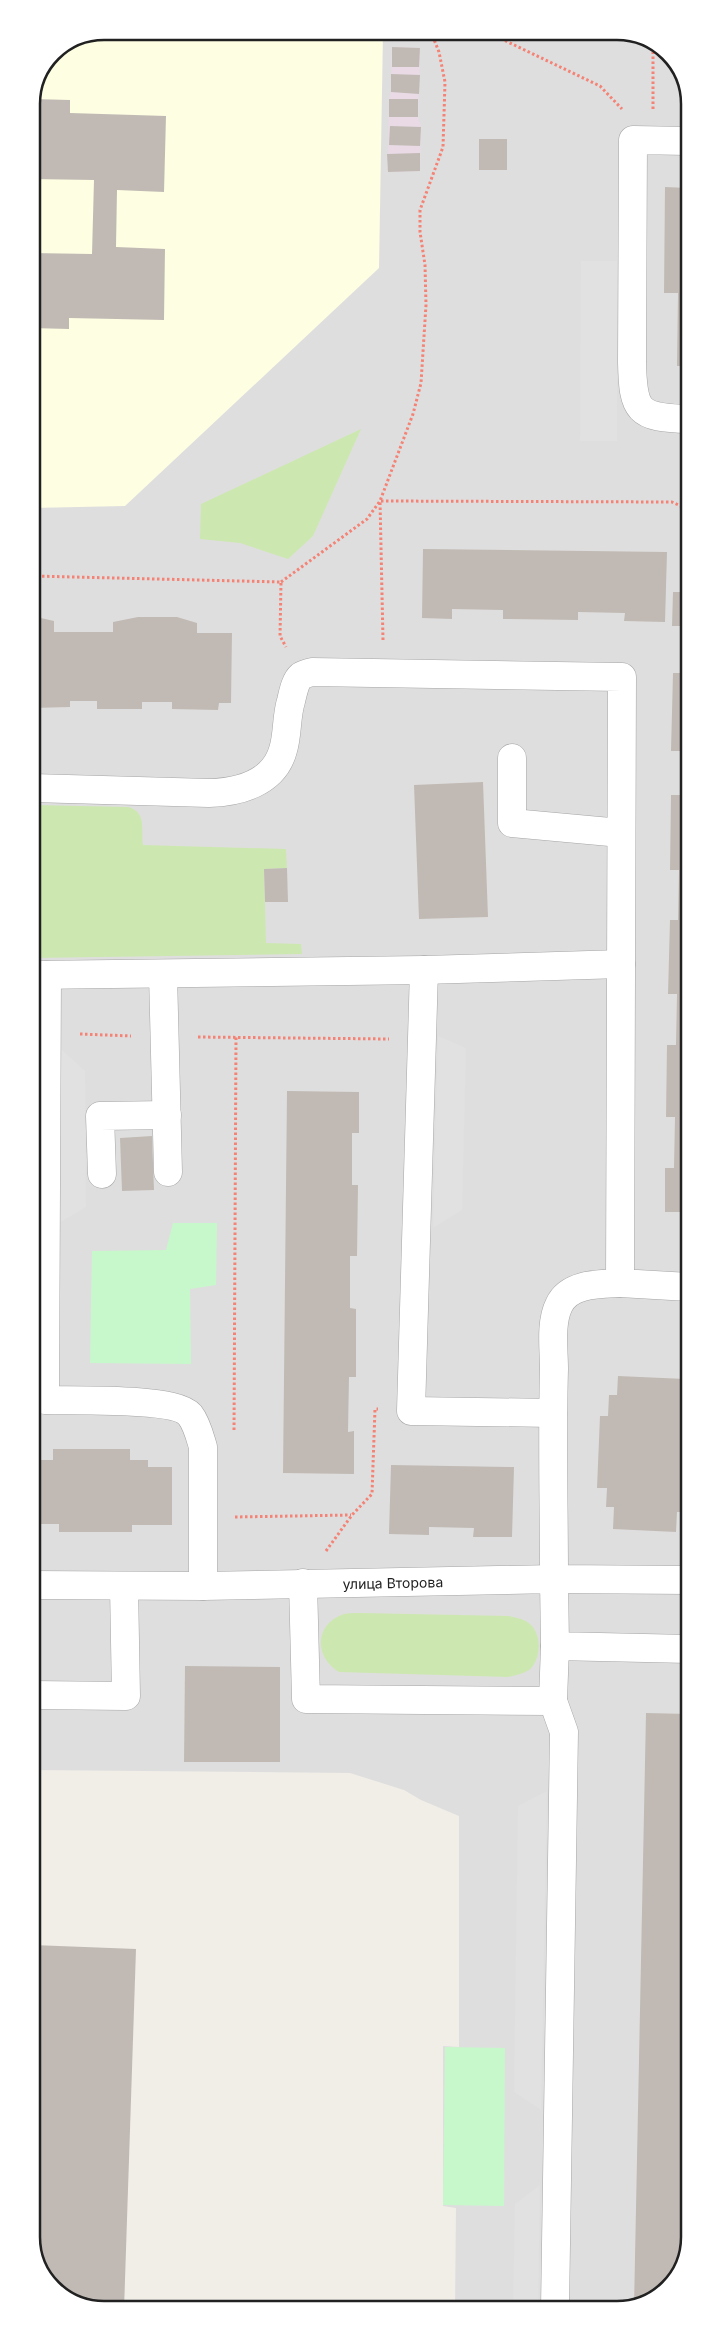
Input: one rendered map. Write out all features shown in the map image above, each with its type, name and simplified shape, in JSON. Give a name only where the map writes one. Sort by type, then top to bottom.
[{"type":"street","points":[[681,141],[633,140],[633,392],[636,404],[644,411],[661,417],[681,418]]},
{"type":"street","points":[[40,788],[209,793],[232,792],[248,787],[262,779],[276,766],[283,751],[294,689],[302,676],[312,672],[622,676],[620,1283]]},
{"type":"street","points":[[512,758],[512,823],[621,833]]},
{"type":"street","points":[[40,975],[424,970],[621,964]]},
{"type":"street","points":[[424,970],[412,1411],[553,1413]]},
{"type":"street","points":[[163,974],[168,1172]]},
{"type":"street","points":[[40,983],[46,1033],[45,1400],[176,1406],[190,1414],[203,1447],[203,1586]]},
{"type":"street","points":[[102,1174],[100,1116],[166,1115]]},
{"type":"street","points":[[556,2301],[564,1732],[553,1701],[555,1646],[554,1332],[559,1305],[566,1295],[590,1284],[620,1283],[681,1287]]},
{"type":"street","name":"улица Второва","points":[[40,1585],[203,1586],[303,1582],[554,1579],[681,1580]]},
{"type":"street","points":[[303,1582],[306,1699],[553,1701]]},
{"type":"street","points":[[40,1695],[126,1696],[124,1586]]},
{"type":"street","points":[[555,1646],[681,1648]]},
{"type":"path","points":[[40,576],[282,582],[367,519],[380,501],[413,414],[421,384],[426,305],[425,265],[420,232],[420,210],[443,147],[445,82],[439,52],[434,40]]},
{"type":"path","points":[[504,40],[600,86],[652,141]]},
{"type":"path","points":[[652,141],[653,51]]},
{"type":"path","points":[[380,501],[672,502],[681,506]]},
{"type":"path","points":[[380,501],[384,673]]},
{"type":"path","points":[[282,582],[280,636],[302,676]]},
{"type":"path","points":[[46,1033],[422,1040]]},
{"type":"path","points":[[234,1437],[236,1037]]},
{"type":"path","points":[[303,1582],[352,1515],[372,1494],[375,1409],[412,1411]]},
{"type":"path","points":[[234,1507],[234,1527]]},
{"type":"path","points":[[234,1517],[352,1515]]},
{"type":"shaded area","points":[[383,40],[379,268],[125,506],[40,508],[40,104],[41,92],[51,68],[68,51],[92,41]]},
{"type":"shaded area","points":[[621,40],[633,42],[653,51],[665,62],[676,80],[681,104],[681,2237],[678,2258],[668,2276],[653,2290],[633,2299],[617,2301],[455,2301],[456,2208],[443,2206],[443,2046],[459,2047],[459,1816],[421,1800],[404,1790],[350,1773],[40,1770],[41,92],[51,68],[59,59],[68,51],[92,41]]},
{"type":"shaded area","points":[[392,47],[420,48],[418,117],[421,127],[420,171],[388,172]]},
{"type":"shaded area","points":[[581,261],[617,261],[617,441],[580,441]]},
{"type":"shaded area","points":[[438,1036],[466,1048],[462,1210],[433,1228]]},
{"type":"shaded area","points":[[60,1048],[85,1071],[86,1207],[59,1223]]},
{"type":"shaded area","points":[[547,1791],[541,2110],[514,2092],[518,1806]]},
{"type":"shaded area","points":[[540,2185],[538,2301],[513,2301],[515,2204]]},
{"type":"green space","points":[[361,429],[313,536],[288,559],[240,543],[200,539],[201,504]]},
{"type":"green space","points":[[40,805],[128,807],[134,809],[141,817],[143,845],[286,849],[287,868],[264,869],[266,943],[301,944],[302,954],[40,958]]},
{"type":"green space","points":[[173,1223],[217,1223],[216,1285],[190,1289],[191,1364],[90,1363],[92,1251],[166,1250]]},
{"type":"green space","points":[[344,1614],[515,1617],[526,1621],[534,1629],[537,1634],[539,1650],[533,1666],[522,1673],[508,1677],[339,1672],[325,1658],[321,1641],[323,1633],[327,1625],[334,1619]]},
{"type":"green space","points":[[445,2047],[505,2048],[504,2206],[443,2205]]},
{"type":"building","points":[[392,47],[420,48],[419,67],[392,67]]},
{"type":"building","points":[[391,74],[420,75],[419,94],[391,92]]},
{"type":"building","points":[[40,99],[70,100],[70,113],[166,116],[164,192],[117,190],[116,247],[165,249],[164,320],[69,318],[69,329],[40,328],[40,253],[92,254],[94,180],[40,179]]},
{"type":"building","points":[[389,99],[418,99],[418,117],[389,117]]},
{"type":"building","points":[[390,126],[421,127],[420,146],[389,145]]},
{"type":"building","points":[[479,139],[507,139],[507,170],[479,170]]},
{"type":"building","points":[[420,153],[420,171],[388,172],[387,154]]},
{"type":"building","points":[[665,187],[681,188],[681,366],[677,366],[678,293],[664,293]]},
{"type":"building","points":[[423,549],[667,552],[665,622],[624,621],[625,613],[578,612],[578,620],[503,619],[503,610],[452,609],[452,619],[422,618]]},
{"type":"building","points":[[673,592],[681,592],[681,626],[672,626]]},
{"type":"building","points":[[138,617],[177,617],[197,623],[197,633],[232,633],[231,703],[219,703],[218,710],[172,709],[172,702],[142,702],[142,709],[97,709],[97,701],[70,701],[70,707],[40,708],[40,618],[54,621],[54,632],[113,632],[113,622]]},
{"type":"building","points":[[673,673],[681,673],[681,751],[671,751]]},
{"type":"building","points":[[483,782],[488,917],[419,919],[414,785]]},
{"type":"building","points":[[671,795],[681,795],[681,1212],[665,1212],[665,1168],[674,1168],[675,1117],[666,1117],[667,1045],[676,1045],[677,994],[668,994],[670,920],[678,920],[679,870],[670,870]]},
{"type":"building","points":[[287,868],[288,902],[265,902],[264,869]]},
{"type":"building","points":[[287,1091],[359,1092],[359,1133],[352,1133],[352,1185],[358,1185],[357,1256],[350,1256],[350,1308],[356,1309],[356,1377],[349,1377],[348,1432],[354,1431],[354,1474],[283,1473]]},
{"type":"building","points":[[152,1136],[154,1190],[122,1191],[120,1138]]},
{"type":"building","points":[[618,1376],[681,1379],[681,1512],[677,1512],[676,1532],[613,1529],[614,1507],[606,1507],[607,1488],[597,1488],[600,1416],[608,1416],[609,1395],[617,1395]]},
{"type":"building","points":[[53,1449],[130,1449],[130,1460],[148,1460],[148,1467],[172,1467],[172,1525],[132,1525],[132,1532],[59,1532],[59,1524],[40,1524],[40,1460],[53,1460]]},
{"type":"building","points":[[391,1465],[514,1467],[512,1537],[473,1537],[474,1528],[429,1527],[429,1535],[389,1534]]},
{"type":"building","points":[[185,1666],[280,1667],[280,1762],[184,1762]]},
{"type":"building","points":[[646,1713],[681,1714],[681,2237],[678,2258],[668,2276],[653,2290],[634,2299]]},
{"type":"building","points":[[40,1945],[136,1949],[124,2301],[100,2301],[88,2299],[68,2290],[53,2276],[42,2253],[40,2237]]}]
